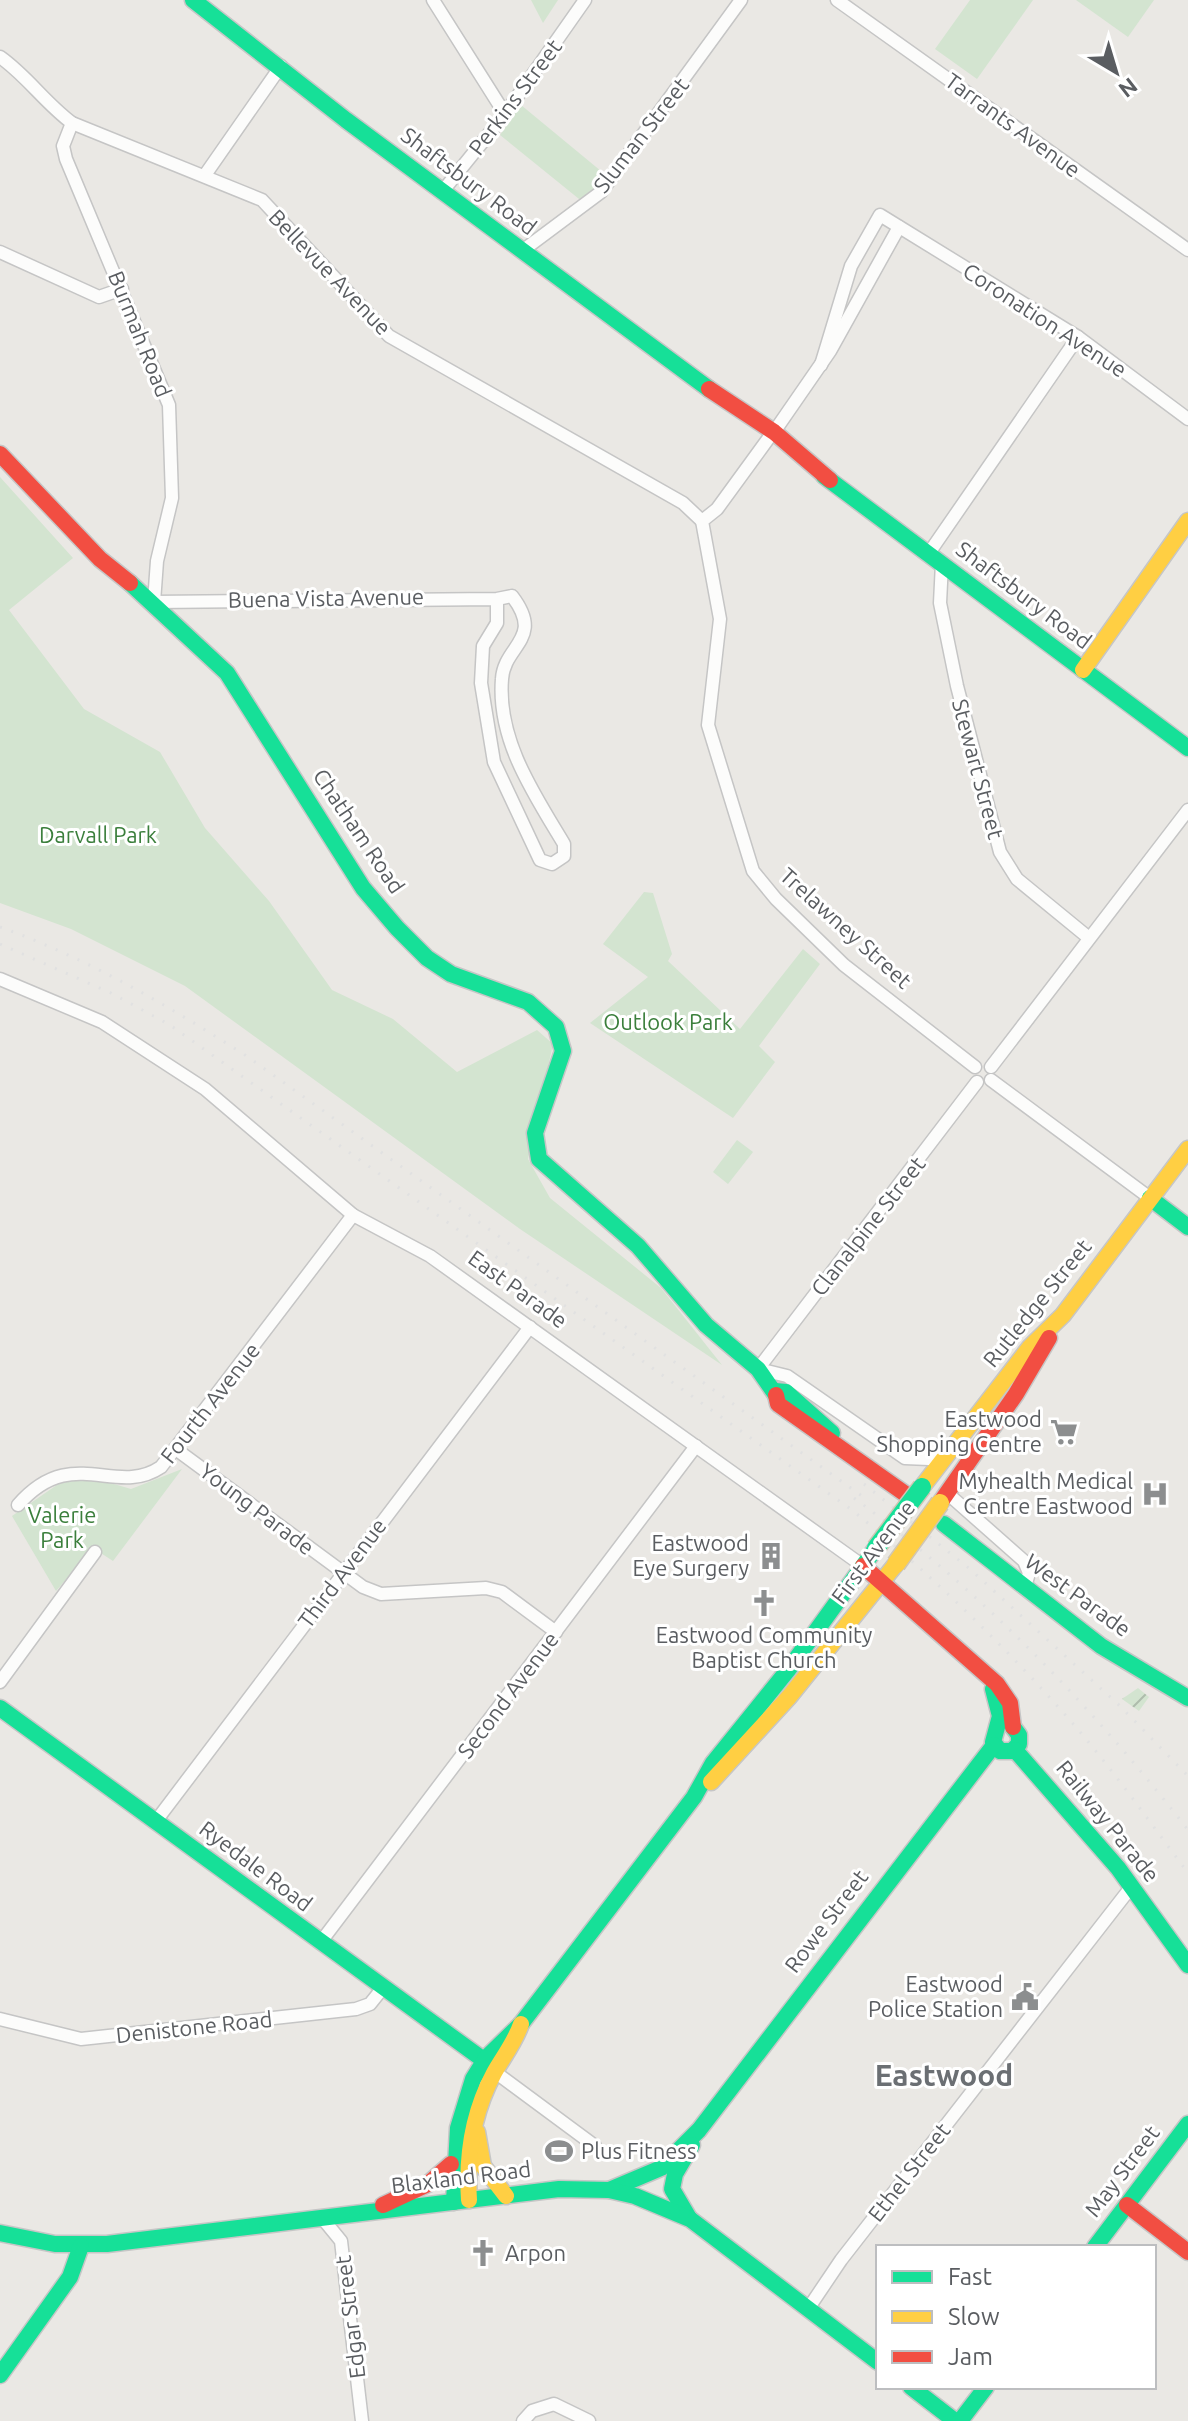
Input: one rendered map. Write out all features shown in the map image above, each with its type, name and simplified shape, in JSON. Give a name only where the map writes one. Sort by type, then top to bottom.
[{"type":"street","name":"Shaftsbury Road","points":[[193,0],[213,6],[346,120],[1188,748]]},
{"type":"street","points":[[433,0],[505,114]]},
{"type":"street","name":"Perkins Street","points":[[442,192],[505,114],[585,0]]},
{"type":"street","name":"Sluman Street","points":[[522,251],[601,192],[741,0]]},
{"type":"street","name":"Tarrants Avenue","points":[[837,0],[1188,250]]},
{"type":"street","name":"Bellevue Avenue","points":[[0,57],[19,70],[48,105],[72,123],[262,200],[389,336],[683,503],[702,521]]},
{"type":"street","points":[[205,175],[281,66]]},
{"type":"street","name":"Burmah Road","points":[[72,123],[63,146],[66,159],[169,405],[172,498],[157,561],[154,602]]},
{"type":"street","points":[[702,521],[717,509],[821,365],[899,227],[880,215],[851,266],[821,365]]},
{"type":"street","name":"Coronation Avenue","points":[[899,227],[1078,337],[1188,419]]},
{"type":"street","points":[[0,252],[99,297],[122,289]]},
{"type":"street","points":[[935,558],[1078,337]]},
{"type":"street","name":"Chatham Road","points":[[0,454],[100,559],[154,602],[227,673],[363,888],[397,928],[427,958],[451,974],[528,1002],[556,1027],[563,1051],[535,1133],[539,1159],[562,1185],[638,1246],[721,1340],[758,1369],[787,1376],[905,1458],[929,1459],[948,1453]]},
{"type":"street","name":"Trelawney Street","points":[[702,521],[720,619],[708,725],[753,871],[776,899],[844,965],[975,1067]]},
{"type":"street","points":[[1083,670],[1188,521]]},
{"type":"street","name":"Stewart Street","points":[[935,558],[940,603],[957,686],[1000,852],[1017,879],[1089,938]]},
{"type":"street","points":[[512,596],[522,609],[525,627],[501,676],[508,739],[520,767],[564,844],[564,856],[552,864],[540,860],[494,762],[481,683],[483,646],[497,623],[497,599],[512,596]]},
{"type":"street","name":"Buena Vista Avenue","points":[[154,602],[497,599]]},
{"type":"street","points":[[1188,810],[1089,938],[991,1074],[985,1084],[977,1082],[973,1075],[975,1067],[981,1063],[991,1074],[1188,1227]]},
{"type":"street","name":"East Parade","points":[[0,979],[102,1022],[205,1089],[353,1215],[430,1256],[863,1566],[985,1674],[1000,1708],[1000,1734]]},
{"type":"street","name":"Clanalpine Street","points":[[758,1369],[977,1082]]},
{"type":"street","name":"Rutledge Street","points":[[913,1490],[948,1453],[1030,1347],[1063,1315],[1188,1149]]},
{"type":"street","name":"Fourth Avenue","points":[[18,1505],[53,1480],[72,1473],[140,1478],[161,1467],[177,1450],[353,1215]]},
{"type":"street","name":"First Avenue","points":[[694,1797],[724,1770],[789,1697],[883,1582],[1016,1394],[1063,1315]]},
{"type":"street","name":"Third Avenue","points":[[156,1821],[530,1327]]},
{"type":"street","points":[[758,1369],[775,1391],[786,1392],[866,1464],[913,1490],[937,1487],[943,1498],[1024,1561],[1029,1573],[1025,1587]]},
{"type":"street","name":"Second Avenue","points":[[320,1943],[696,1446]]},
{"type":"street","name":"Young Parade","points":[[177,1450],[342,1572],[381,1594],[486,1588],[502,1592],[556,1632]]},
{"type":"street","name":"First Avenue","points":[[462,2201],[451,2164],[462,2109],[490,2066],[516,2041],[521,2024],[694,1797],[713,1763],[863,1566],[913,1490]]},
{"type":"street","name":"West Parade","points":[[944,1524],[1101,1646],[1188,1698]]},
{"type":"street","points":[[0,1682],[95,1552]]},
{"type":"street","points":[[0,1693],[0,1706]]},
{"type":"street","name":"Ryedale Road","points":[[0,1706],[595,2146]]},
{"type":"street","name":"Railway Parade","points":[[1000,1734],[1004,1753],[1015,1750],[1132,1886],[1188,1965]]},
{"type":"street","name":"Rowe Street","points":[[609,2190],[661,2168],[699,2130],[1000,1734]]},
{"type":"street","name":"Ethel Street","points":[[808,2309],[841,2260],[1132,1886]]},
{"type":"street","name":"Denistone Road","points":[[0,2019],[81,2039],[356,2009],[370,2004],[382,1989]]},
{"type":"street","name":"First Avenue","points":[[462,2201],[490,2066]]},
{"type":"street","name":"May Street","points":[[1097,2245],[1188,2124]]},
{"type":"street","points":[[476,2125],[483,2166],[506,2196]]},
{"type":"street","name":"Rowe Street","points":[[690,2219],[672,2197],[671,2188],[673,2176],[699,2130]]},
{"type":"street","points":[[363,2214],[428,2184],[451,2164]]},
{"type":"street","name":"Blaxland Road","points":[[0,2233],[30,2241],[81,2246],[559,2189],[609,2190],[654,2202],[690,2219],[876,2360]]},
{"type":"street","points":[[1127,2205],[1188,2252]]},
{"type":"street","name":"Edgar Street","points":[[323,2219],[341,2241],[362,2421]]},
{"type":"street","points":[[0,2375],[70,2277],[81,2246]]},
{"type":"street","points":[[914,2389],[958,2421],[984,2389]]},
{"type":"street","points":[[523,2421],[532,2411],[554,2404],[589,2421]]},
{"type":"green space","points":[[531,0],[558,0],[543,23]]},
{"type":"green space","points":[[970,0],[1033,0],[977,79],[935,49]]},
{"type":"green space","points":[[1076,0],[1154,0],[1128,37]]},
{"type":"green space","points":[[521,105],[607,176],[584,203],[500,135]]},
{"type":"green space","name":"Darvall Park","points":[[0,477],[73,558],[9,610],[84,709],[160,752],[205,828],[269,901],[332,990],[393,1019],[457,1072],[537,1030],[553,1044],[528,1159],[550,1198],[661,1288],[722,1365],[520,1229],[185,986],[71,929],[0,903]]},
{"type":"green space","name":"Outlook Park","points":[[644,892],[653,893],[672,954],[668,961],[740,1029],[803,949],[820,964],[759,1046],[775,1062],[733,1118],[590,1023],[648,977],[603,944]]},
{"type":"green space","points":[[737,1140],[753,1152],[728,1184],[713,1172]]},
{"type":"green space","name":"Valerie Park","points":[[182,1469],[113,1561],[93,1548],[56,1591],[12,1516],[67,1478],[90,1477],[131,1489]]},
{"type":"green space","points":[[1138,1688],[1149,1697],[1139,1711],[1122,1699]]},
{"type":"railway","points":[[0,927],[128,985],[248,1057],[869,1501]]},
{"type":"railway","points":[[0,944],[111,993],[170,1025],[852,1510],[964,1610],[1043,1690],[1130,1794],[1188,1873]]},
{"type":"railway","points":[[864,1484],[971,1570],[1120,1706],[1188,1776]]},
{"type":"railway","points":[[854,1498],[947,1572],[1033,1652],[1113,1739],[1188,1830]]},
{"type":"traffic: fast","points":[[193,0],[346,120],[709,389]]},
{"type":"traffic: fast","points":[[824,476],[1188,748]]},
{"type":"traffic: fast","points":[[130,583],[227,673],[363,888],[397,928],[427,958],[451,974],[528,1002],[556,1027],[563,1051],[535,1133],[539,1159],[638,1246],[706,1325],[758,1369],[776,1395]]},
{"type":"traffic: fast","points":[[1150,1198],[1188,1227]]},
{"type":"traffic: fast","points":[[775,1391],[786,1392],[832,1433]]},
{"type":"traffic: fast","points":[[876,1548],[922,1487]]},
{"type":"traffic: fast","points":[[944,1524],[1101,1646],[1188,1698]]},
{"type":"traffic: fast","points":[[454,2202],[458,2128],[473,2079],[486,2058],[521,2024],[694,1797],[713,1763],[788,1670],[876,1548]]},
{"type":"traffic: fast","points":[[993,1689],[1000,1716],[993,1742],[1000,1751],[1012,1751],[1019,1744],[1019,1735],[1013,1727]]},
{"type":"traffic: fast","points":[[0,1708],[485,2061]]},
{"type":"traffic: fast","points":[[609,2190],[661,2168],[699,2130],[994,1745]]},
{"type":"traffic: fast","points":[[1015,1750],[1118,1868],[1188,1965]]},
{"type":"traffic: fast","points":[[1097,2245],[1188,2124]]},
{"type":"traffic: fast","points":[[689,2218],[672,2189],[675,2174],[692,2145]]},
{"type":"traffic: fast","points":[[0,2233],[55,2244],[107,2244],[559,2189],[609,2190],[635,2196],[690,2219],[876,2360]]},
{"type":"traffic: fast","points":[[0,2375],[70,2277],[81,2246]]},
{"type":"traffic: fast","points":[[914,2389],[955,2421]]},
{"type":"traffic: fast","points":[[960,2421],[984,2389]]},
{"type":"traffic: slow","points":[[1083,670],[1188,521]]},
{"type":"traffic: slow","points":[[922,1487],[1030,1347],[1063,1315],[1188,1149]]},
{"type":"traffic: slow","points":[[896,1564],[940,1503]]},
{"type":"traffic: slow","points":[[711,1782],[789,1697],[896,1564]]},
{"type":"traffic: slow","points":[[469,2200],[470,2151],[476,2119],[494,2073],[521,2024]]},
{"type":"traffic: slow","points":[[477,2132],[483,2166],[506,2196]]},
{"type":"traffic: jam","points":[[709,389],[774,432],[830,480]]},
{"type":"traffic: jam","points":[[0,454],[100,559],[130,583]]},
{"type":"traffic: jam","points":[[940,1503],[1016,1394],[1049,1338]]},
{"type":"traffic: jam","points":[[776,1395],[778,1404],[904,1493]]},
{"type":"traffic: jam","points":[[863,1566],[997,1684],[1010,1703],[1013,1727]]},
{"type":"traffic: jam","points":[[383,2205],[428,2184],[451,2164]]},
{"type":"traffic: jam","points":[[1127,2205],[1188,2252]]},
{"type":"place","name":"Eastwood Shopping Centre","points":[[1064,1432]]},
{"type":"place","name":"Myhealth Medical Centre Eastwood","points":[[1155,1494]]},
{"type":"place","name":"Eastwood Eye Surgery","points":[[771,1556]]},
{"type":"place","name":"Eastwood Community Baptist Church","points":[[764,1603]]},
{"type":"place","name":"Eastwood Police Station","points":[[1025,1997]]},
{"type":"place","name":"Plus Fitness","points":[[559,2151]]},
{"type":"place","name":"Arpon","points":[[483,2253]]},
{"type":"district","name":"Eastwood","points":[[944,2076]]}]
